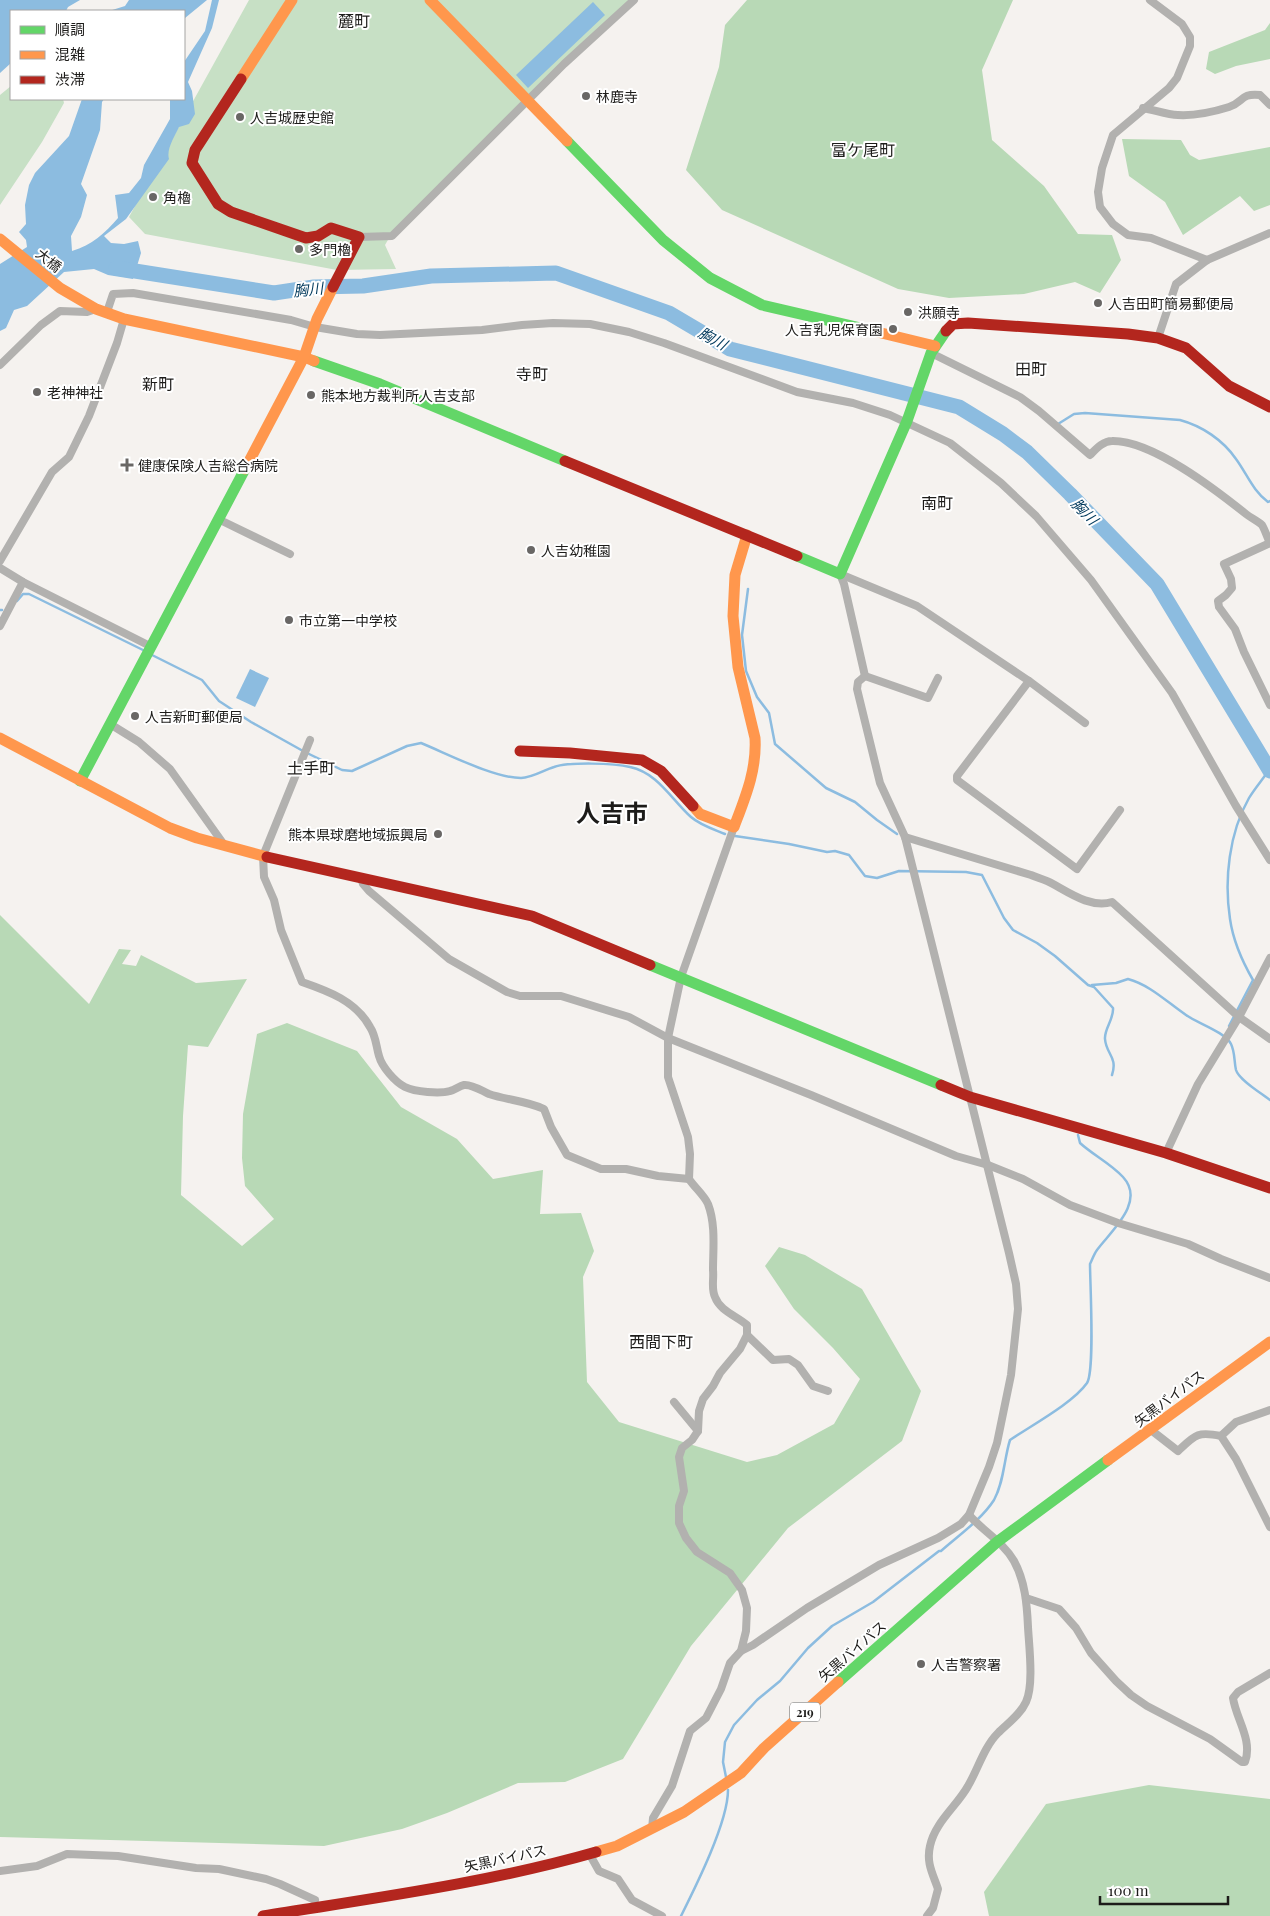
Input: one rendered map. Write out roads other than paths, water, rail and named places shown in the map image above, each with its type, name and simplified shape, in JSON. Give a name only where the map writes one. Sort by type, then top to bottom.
[{"type":"main road","points":[[80,780],[304,357],[316,323],[359,237],[331,228],[318,236],[306,238],[231,212],[218,204],[192,163],[195,150],[292,0]]},
{"type":"main road","points":[[430,0],[663,240],[710,278],[762,306],[933,350]]},
{"type":"main road","name":"大橋","points":[[0,239],[60,288],[101,311],[124,319],[304,357],[380,384],[840,574]]},
{"type":"main road","points":[[840,574],[908,418],[933,350],[942,334],[953,324],[968,323],[1128,334],[1158,338],[1186,348],[1229,386],[1270,407]]},
{"type":"main road","points":[[520,751],[570,753],[642,760],[661,771],[700,814],[734,827],[745,797],[755,754],[755,738],[738,666],[735,638],[734,591],[737,565],[747,535]]},
{"type":"main road","points":[[0,738],[170,828],[263,856],[532,916],[970,1097],[1166,1153],[1270,1188]]},
{"type":"main road","name":"矢黒バイパス","points":[[262,1916],[358,1901],[590,1855],[617,1846],[690,1808],[741,1773],[764,1748],[997,1542],[1270,1342]]},
{"type":"street","points":[[359,237],[392,236],[564,64],[634,0]]},
{"type":"street","points":[[1150,0],[1182,24],[1190,36],[1190,46],[1177,78],[1169,88],[1113,135],[1102,168],[1098,192],[1100,207],[1113,224],[1128,235],[1151,238],[1207,260]]},
{"type":"street","points":[[1144,108],[1178,115],[1210,112],[1232,106],[1246,95],[1252,94],[1260,95],[1270,105]]},
{"type":"street","points":[[1158,338],[1176,284],[1207,260],[1270,234]]},
{"type":"street","points":[[0,365],[41,325],[60,310],[101,311],[113,294],[133,293],[316,323],[357,334],[380,335],[482,330],[522,324],[590,324],[629,332],[797,392],[853,403],[908,418],[950,443],[1001,483],[1036,516],[1075,560],[1172,693],[1236,806],[1270,860]]},
{"type":"street","points":[[0,561],[52,472],[69,457],[89,416],[117,343],[124,319]]},
{"type":"street","points":[[933,350],[1020,397],[1090,455],[1103,443],[1112,441],[1145,449],[1170,461],[1220,493],[1261,524],[1270,543],[1224,564],[1231,578],[1232,588],[1218,601],[1219,607],[1235,629],[1270,706]]},
{"type":"street","points":[[218,518],[290,554]]},
{"type":"street","points":[[0,568],[23,582],[150,646]]},
{"type":"street","points":[[840,574],[844,584],[865,676]]},
{"type":"street","points":[[840,574],[916,606],[1029,681],[1085,723]]},
{"type":"street","points":[[0,626],[23,582]]},
{"type":"street","points":[[865,676],[928,698],[938,678]]},
{"type":"street","points":[[652,1829],[653,1818],[672,1786],[690,1732],[706,1718],[721,1689],[730,1663],[741,1651],[807,1608],[879,1565],[938,1538],[961,1524],[969,1515],[997,1443],[1011,1375],[1018,1309],[1016,1284],[906,837],[880,783],[856,689],[858,682],[865,676]]},
{"type":"street","points":[[1029,681],[957,776],[957,780],[1077,869],[1120,810]]},
{"type":"street","points":[[110,724],[139,742],[170,769],[225,846]]},
{"type":"street","points":[[310,740],[263,856],[264,877],[274,900],[281,930],[302,982],[326,990],[352,1004],[369,1025],[375,1037],[379,1058],[396,1080],[406,1088],[439,1093],[470,1086],[491,1094],[534,1104],[544,1109],[551,1127],[567,1155],[601,1169],[626,1169],[658,1176],[689,1179]]},
{"type":"street","points":[[734,827],[681,977],[668,1038],[668,1077],[688,1137],[690,1154],[689,1179],[704,1198],[711,1217],[714,1243],[713,1289],[715,1299],[730,1314],[739,1318],[747,1325],[747,1335],[740,1348],[720,1373],[703,1399],[699,1411],[698,1431],[692,1440],[682,1448],[679,1457],[684,1491],[679,1506],[678,1523],[686,1538],[697,1552],[730,1573],[742,1590],[747,1608],[746,1631],[741,1651]]},
{"type":"street","points":[[906,837],[1051,882],[1072,896],[1093,903],[1103,905],[1112,902],[1239,1017],[1270,1039]]},
{"type":"street","points":[[361,878],[369,891],[449,959],[506,992],[520,996],[561,996],[576,999],[629,1017],[668,1038],[956,1156],[988,1165],[1023,1179],[1070,1205],[1188,1244],[1270,1278]]},
{"type":"street","points":[[1166,1153],[1198,1084],[1239,1017],[1270,958]]},
{"type":"street","points":[[747,1335],[773,1360],[789,1359],[798,1365],[813,1386],[828,1391]]},
{"type":"street","points":[[674,1402],[698,1431]]},
{"type":"street","points":[[1221,1436],[1236,1422],[1270,1410]]},
{"type":"street","points":[[1151,1430],[1178,1451],[1194,1436],[1206,1433],[1221,1436],[1236,1459],[1270,1527]]},
{"type":"street","points":[[927,1916],[933,1908],[938,1889],[928,1860],[930,1846],[936,1830],[970,1784],[976,1768],[998,1733],[1009,1725],[1026,1702],[1030,1664],[1026,1598],[1021,1577],[1008,1552],[969,1515]]},
{"type":"street","points":[[1026,1598],[1059,1609],[1076,1628],[1091,1652],[1116,1681],[1131,1694],[1147,1706],[1210,1739],[1242,1762],[1245,1762],[1247,1757],[1247,1741],[1234,1708],[1233,1698],[1249,1685],[1270,1673]]},
{"type":"street","points":[[0,1871],[37,1866],[67,1854],[118,1856],[196,1868],[219,1869],[266,1879],[314,1900]]},
{"type":"street","points":[[590,1855],[599,1871],[618,1879],[632,1900],[662,1916]]},
{"type":"water","points":[[0,0],[80,0],[68,7],[66,10],[10,10],[10,64],[0,73]]},
{"type":"water","points":[[129,0],[207,0],[185,18],[185,10],[112,10],[125,6]]},
{"type":"water","points":[[212,0],[219,0],[212,28],[188,82],[192,91],[195,114],[189,124],[179,127],[170,147],[169,159],[126,219],[104,236],[111,243],[124,244],[138,241],[141,253],[133,279],[108,275],[94,269],[64,272],[27,306],[14,310],[6,328],[0,331],[0,264],[27,247],[26,240],[19,232],[26,224],[25,205],[29,185],[35,173],[69,136],[82,100],[103,100],[100,130],[81,184],[87,195],[81,217],[71,236],[72,251],[92,242],[118,218],[115,195],[129,193],[141,178],[144,165],[170,119],[170,100],[185,100],[185,61],[205,31]]},
{"type":"water","points":[[593,2],[605,15],[528,88],[516,75]]},
{"type":"water","points":[[250,669],[269,678],[255,707],[236,698]]},
{"type":"waterway","name":"胸川","points":[[116,268],[274,293],[314,287],[363,286],[431,276],[556,273],[669,313],[730,349],[959,407],[1003,434],[1027,452],[1157,584],[1270,771]]},
{"type":"waterway","points":[[1058,424],[1074,414],[1085,413],[1180,420],[1204,430],[1225,446],[1236,459],[1258,493],[1268,502],[1270,501]]},
{"type":"waterway","points":[[748,589],[742,635],[746,671],[757,697],[769,713],[775,744],[826,788],[855,802],[897,834]]},
{"type":"waterway","points":[[17,601],[23,594],[29,594],[145,651]]},
{"type":"waterway","points":[[150,654],[202,680],[219,701],[251,722],[303,751]]},
{"type":"waterway","points":[[307,753],[342,770],[352,771],[407,746],[421,743],[485,770],[510,777],[525,778],[554,767],[570,764],[603,764],[630,767],[649,775],[695,820],[725,834]]},
{"type":"waterway","points":[[1229,1026],[1253,980],[1238,950],[1231,927],[1228,904],[1230,857],[1242,812],[1251,794],[1269,770]]},
{"type":"waterway","points":[[735,836],[827,852],[835,851],[849,855],[865,876],[877,878],[899,871],[966,872],[982,875],[1004,918],[1013,930],[1037,943],[1055,956],[1088,985],[1094,987],[1113,1008],[1105,1035],[1106,1044],[1114,1064],[1112,1075]]},
{"type":"waterway","points":[[1092,985],[1116,983],[1128,979],[1136,982],[1151,990],[1191,1018],[1217,1032],[1231,1044],[1238,1074],[1270,1100]]},
{"type":"waterway","points":[[726,1777],[723,1762],[725,1742],[734,1725],[757,1700],[780,1681],[808,1648],[832,1626],[873,1602],[941,1551],[976,1521],[989,1507],[997,1493],[1010,1440],[1062,1406],[1081,1391],[1087,1383],[1091,1362],[1090,1264],[1097,1250],[1124,1216],[1131,1196],[1129,1187],[1123,1177],[1113,1167],[1080,1143],[1078,1135]]},
{"type":"waterway","points":[[681,1916],[717,1836],[727,1803],[728,1790]]},
{"type":"place","name":"林鹿寺","points":[[586,96]]},
{"type":"place","name":"人吉城歴史館","points":[[240,117]]},
{"type":"place","name":"角櫓","points":[[153,197]]},
{"type":"place","name":"多門櫓","points":[[299,249]]},
{"type":"place","name":"人吉田町簡易郵便局","points":[[1098,303]]},
{"type":"place","name":"洪願寺","points":[[908,312]]},
{"type":"place","name":"人吉乳児保育園","points":[[893,329]]},
{"type":"place","name":"老神神社","points":[[37,392]]},
{"type":"place","name":"熊本地方裁判所人吉支部","points":[[311,395]]},
{"type":"place","name":"健康保険人吉総合病院","points":[[127,465]]},
{"type":"place","name":"人吉幼稚園","points":[[531,550]]},
{"type":"place","name":"市立第一中学校","points":[[289,620]]},
{"type":"place","name":"人吉新町郵便局","points":[[135,716]]},
{"type":"place","name":"熊本県球磨地域振興局","points":[[438,834]]},
{"type":"place","name":"人吉警察署","points":[[921,1664]]},
{"type":"district","name":"麓町","points":[[354,20]]},
{"type":"district","name":"富ケ尾町","points":[[863,149]]},
{"type":"district","name":"田町","points":[[1031,368]]},
{"type":"district","name":"寺町","points":[[532,373]]},
{"type":"district","name":"新町","points":[[158,383]]},
{"type":"district","name":"南町","points":[[937,502]]},
{"type":"district","name":"土手町","points":[[311,767]]},
{"type":"district","name":"人吉市","points":[[612,812]]},
{"type":"district","name":"西間下町","points":[[661,1341]]}]
